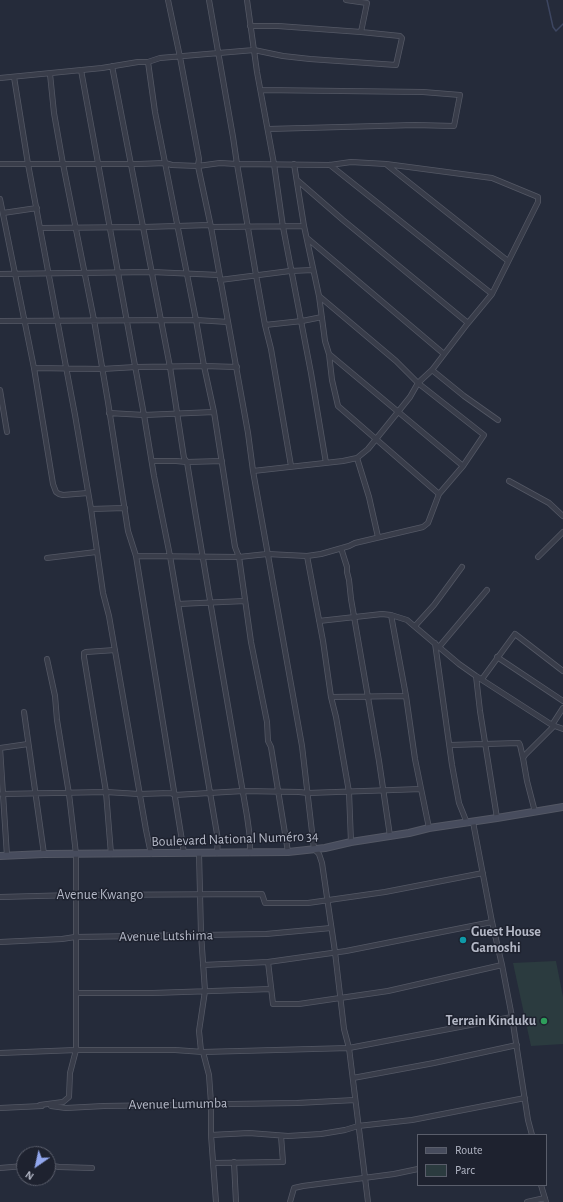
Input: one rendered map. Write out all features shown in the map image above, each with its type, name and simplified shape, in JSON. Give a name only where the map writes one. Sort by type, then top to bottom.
[{"type":"main road","name":"Boulevard National Numéro 34","points":[[3,856],[44,854],[288,852],[314,849],[429,828],[563,807]]},
{"type":"street","points":[[168,0],[180,57],[199,159],[198,166],[211,226],[237,367],[267,554],[302,746],[314,849],[319,854],[322,863],[344,1029],[349,1048],[368,1202]]},
{"type":"street","points":[[209,0],[234,137],[237,164],[256,275],[271,349],[290,466]]},
{"type":"street","points":[[247,0],[290,271],[302,322],[326,463]]},
{"type":"street","points":[[346,0],[367,3],[362,32]]},
{"type":"street","points":[[0,78],[50,74],[138,62],[148,62],[160,58],[254,50],[283,56],[310,59],[396,65],[401,37],[362,32],[278,26],[250,26]]},
{"type":"street","points":[[148,62],[155,112],[214,412],[236,547],[239,557],[251,642],[267,722],[268,741],[271,747],[288,852]]},
{"type":"street","points":[[112,66],[162,320],[184,458],[187,462],[243,791],[250,838],[250,853]]},
{"type":"street","points":[[81,70],[170,556],[218,840],[217,853]]},
{"type":"street","points":[[50,74],[54,113],[75,228],[94,320],[128,531],[136,556],[162,714],[170,776],[175,795],[184,854]]},
{"type":"street","points":[[14,77],[28,164],[67,369],[91,509],[103,593],[109,616],[139,794],[151,854]]},
{"type":"street","points":[[261,90],[423,92],[460,95],[454,126],[415,125],[268,129]]},
{"type":"street","points":[[0,164],[99,165],[166,163],[172,165],[198,166],[220,163],[330,165],[351,162],[386,164],[492,178],[538,197],[538,202],[492,294],[432,370],[418,383],[410,397],[368,449],[357,458],[326,463],[253,470]]},
{"type":"street","points":[[294,164],[304,226],[319,296],[325,341],[329,354],[332,380],[338,406],[375,440],[439,494]]},
{"type":"street","points":[[386,164],[508,261]]},
{"type":"street","points":[[330,165],[492,294]]},
{"type":"street","points":[[297,180],[468,323]]},
{"type":"street","points":[[0,199],[34,368],[53,484],[56,492],[63,495],[88,492]]},
{"type":"street","points":[[3,213],[37,208]]},
{"type":"street","points":[[40,228],[211,226],[248,228],[304,226]]},
{"type":"street","points":[[307,238],[444,354]]},
{"type":"street","points":[[220,280],[290,271],[313,270]]},
{"type":"street","points":[[0,274],[49,272],[84,274],[152,272],[219,275]]},
{"type":"street","points":[[136,556],[239,557],[267,554],[307,556],[321,554],[355,543],[423,527],[428,523],[439,494],[462,466],[484,435],[418,383],[396,361],[319,296]]},
{"type":"street","points":[[265,325],[302,322],[322,317]]},
{"type":"street","points":[[0,321],[196,320],[228,322]]},
{"type":"street","points":[[329,354],[462,466]]},
{"type":"street","points":[[34,368],[102,369],[136,367],[237,367]]},
{"type":"street","points":[[432,370],[464,396],[498,420]]},
{"type":"street","points":[[0,390],[7,432]]},
{"type":"street","points":[[109,414],[144,415],[214,412]]},
{"type":"street","points":[[357,458],[369,497],[378,537]]},
{"type":"street","points":[[152,461],[222,461]]},
{"type":"street","points":[[509,481],[549,503],[563,516]]},
{"type":"street","points":[[91,509],[125,508]]},
{"type":"street","points":[[538,558],[563,532]]},
{"type":"street","points":[[341,548],[347,567],[369,697],[390,836]]},
{"type":"street","points":[[47,558],[96,552]]},
{"type":"street","points":[[307,556],[349,792],[351,842]]},
{"type":"street","points":[[415,626],[434,605],[462,567]]},
{"type":"street","points":[[439,647],[487,590]]},
{"type":"street","points":[[178,604],[245,601]]},
{"type":"street","points":[[319,621],[355,618],[361,616],[391,615],[407,620],[459,664],[476,676],[553,725],[563,729]]},
{"type":"street","points":[[391,615],[429,828]]},
{"type":"street","points":[[482,679],[514,634],[563,671]]},
{"type":"street","points":[[435,643],[452,765],[459,803],[470,822],[483,873],[512,1017],[528,1120],[532,1134]]},
{"type":"street","points":[[111,854],[106,792],[84,653],[115,650]]},
{"type":"street","points":[[497,657],[563,701]]},
{"type":"street","points":[[40,1105],[63,1102],[69,1097],[70,1073],[76,1050],[77,993],[75,937],[76,854],[55,696],[47,659]]},
{"type":"street","points":[[476,676],[497,818]]},
{"type":"street","points":[[331,697],[406,696]]},
{"type":"street","points":[[523,758],[553,725],[563,708]]},
{"type":"street","points":[[24,712],[44,854]]},
{"type":"street","points":[[3,856],[0,748],[28,744]]},
{"type":"street","points":[[450,745],[520,745],[535,812]]},
{"type":"street","points":[[2,794],[69,794],[106,792],[139,794],[171,793],[175,795],[243,791],[308,793],[421,789]]},
{"type":"street","points":[[199,853],[201,934],[205,991],[199,1031],[202,1051],[209,1075],[211,1136],[216,1202]]},
{"type":"street","points":[[327,900],[385,892],[483,873]]},
{"type":"street","name":"Avenue Kwango","points":[[0,897],[262,894],[265,903],[308,904],[327,900]]},
{"type":"street","points":[[203,965],[268,962],[346,951],[492,922]]},
{"type":"street","name":"Avenue Lutshima","points":[[0,942],[75,937],[266,934],[331,928]]},
{"type":"street","points":[[268,962],[273,1004],[299,1004],[341,998],[420,984],[502,965]]},
{"type":"street","points":[[77,993],[153,993],[271,989]]},
{"type":"street","points":[[0,1053],[76,1050],[202,1051],[349,1048],[512,1017]]},
{"type":"street","points":[[353,1078],[434,1063],[517,1045]]},
{"type":"street","points":[[211,1136],[249,1133],[281,1136],[321,1134],[358,1126],[412,1120],[525,1098]]},
{"type":"street","name":"Avenue Lumumba","points":[[0,1108],[40,1105],[66,1108],[211,1103],[297,1103],[356,1100]]},
{"type":"street","points":[[213,1163],[283,1162],[281,1136]]},
{"type":"street","points":[[234,1162],[236,1202]]},
{"type":"street","points":[[56,1166],[92,1168]]},
{"type":"street","points":[[0,1168],[16,1167]]},
{"type":"street","points":[[290,1202],[294,1188],[394,1174],[417,1169]]},
{"type":"street","points":[[527,1202],[546,1200],[541,1186]]},
{"type":"green space","name":"Terrain Kinduku","points":[[556,961],[563,997],[563,1044],[531,1046],[513,963]]},
{"type":"waterway","points":[[547,0],[553,27],[556,31],[563,24]]},
{"type":"place","name":"Guest House Gamoshi","points":[[463,940]]},
{"type":"place","name":"Terrain Kinduku","points":[[544,1021]]}]
